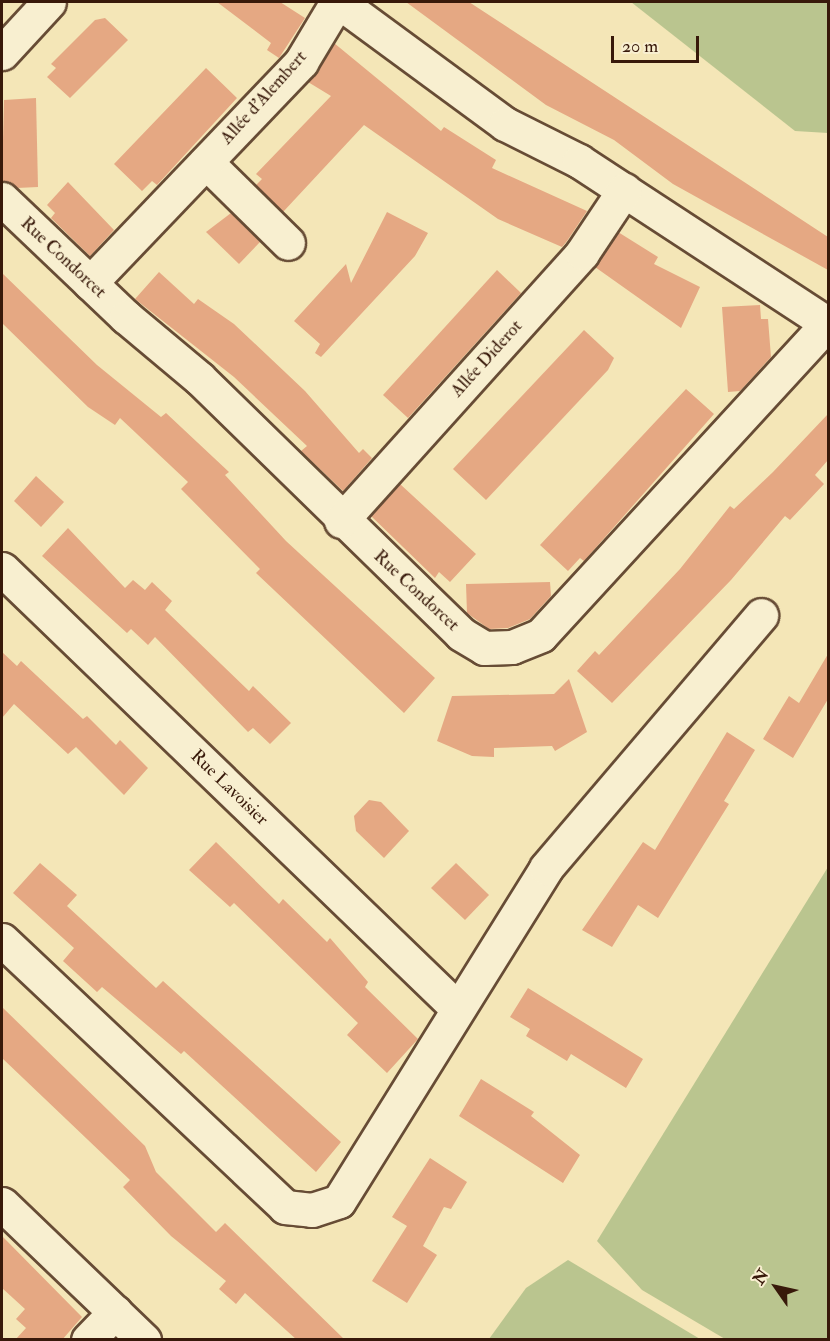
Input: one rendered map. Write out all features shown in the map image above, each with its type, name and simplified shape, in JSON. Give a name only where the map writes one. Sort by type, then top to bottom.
[{"type":"street","points":[[2,52],[49,2]]},
{"type":"street","name":"Allée d'Alembert","points":[[90,283],[301,62],[338,2]]},
{"type":"street","name":"Rue Condorcet","points":[[2,200],[90,283],[199,378],[341,521],[461,634],[484,648],[512,648],[541,634],[828,323],[624,190],[505,124],[338,2]]},
{"type":"street","name":"Allée d'Alembert","points":[[206,162],[288,243]]},
{"type":"street","name":"Allée Diderot","points":[[341,521],[582,253],[624,190]]},
{"type":"street","name":"Rue Lavoisier","points":[[2,569],[457,1008]]},
{"type":"street","points":[[2,940],[285,1207],[312,1210],[339,1201],[546,868],[761,615]]},
{"type":"street","points":[[2,1204],[144,1340]]},
{"type":"street","points":[[88,1340],[115,1312]]},
{"type":"green space","points":[[631,2],[828,2],[828,133],[795,131]]},
{"type":"green space","points":[[828,867],[828,1339],[725,1339],[642,1290],[597,1241]]},
{"type":"green space","points":[[568,1260],[700,1339],[489,1339],[526,1288]]},
{"type":"building","points":[[217,2],[280,2],[305,18],[279,58],[267,50],[271,43]]},
{"type":"building","points":[[406,2],[469,2],[828,237],[828,270],[673,184],[614,140],[546,105]]},
{"type":"building","points":[[105,18],[128,40],[70,98],[47,77],[56,68],[51,64],[95,20]]},
{"type":"building","points":[[334,43],[441,131],[444,127],[496,160],[492,168],[587,211],[562,247],[498,219],[364,125],[283,212],[256,185],[262,179],[256,174],[331,96],[308,82]]},
{"type":"building","points":[[206,68],[237,98],[157,185],[152,181],[142,191],[114,164]]},
{"type":"building","points":[[36,98],[38,187],[17,188],[2,181],[4,100]]},
{"type":"building","points":[[68,182],[114,230],[90,256],[51,218],[55,213],[47,205]]},
{"type":"building","points":[[387,212],[428,233],[415,256],[321,357],[315,353],[320,344],[294,321],[346,264],[351,283]]},
{"type":"building","points":[[231,213],[260,242],[239,264],[206,232]]},
{"type":"building","points":[[618,232],[658,257],[654,264],[700,287],[681,328],[595,267]]},
{"type":"building","points":[[497,270],[521,293],[408,418],[383,395]]},
{"type":"building","points":[[159,272],[194,304],[198,299],[234,324],[305,391],[359,453],[363,449],[372,458],[343,491],[301,451],[307,446],[234,377],[135,299]]},
{"type":"building","points":[[2,273],[97,365],[161,417],[166,413],[229,472],[225,475],[286,541],[435,678],[404,713],[256,573],[260,569],[181,489],[188,482],[120,418],[115,425],[88,407],[2,323]]},
{"type":"building","points":[[760,305],[761,319],[768,319],[771,357],[740,391],[728,392],[722,307]]},
{"type":"building","points":[[584,330],[614,358],[608,370],[486,500],[453,469]]},
{"type":"building","points":[[686,389],[714,414],[584,561],[580,558],[568,571],[540,545]]},
{"type":"building","points":[[828,414],[828,460],[815,475],[824,484],[790,520],[785,516],[731,580],[612,703],[577,671],[595,651],[599,655],[680,569],[730,506],[734,509]]},
{"type":"building","points":[[36,476],[64,502],[41,527],[14,501]]},
{"type":"building","points":[[400,484],[476,554],[450,582],[439,572],[435,578],[371,516]]},
{"type":"building","points":[[68,528],[125,588],[133,580],[145,590],[152,582],[172,601],[165,610],[249,691],[253,686],[291,723],[270,744],[253,728],[248,732],[155,637],[148,645],[131,629],[127,633],[42,556]]},
{"type":"building","points":[[550,582],[551,596],[530,619],[508,628],[489,629],[467,613],[466,584]]},
{"type":"building","points":[[2,652],[17,666],[21,661],[83,719],[87,716],[116,745],[120,740],[148,768],[124,795],[76,747],[68,754],[14,704],[2,718]]},
{"type":"building","points":[[828,654],[828,699],[793,758],[763,739],[789,696],[799,703]]},
{"type":"building","points":[[569,679],[587,732],[555,751],[552,746],[494,748],[494,757],[472,756],[437,741],[452,696],[554,694]]},
{"type":"building","points":[[727,732],[755,750],[724,801],[729,804],[658,918],[638,905],[612,947],[582,930],[643,842],[655,850]]},
{"type":"building","points":[[369,800],[381,802],[409,831],[384,858],[356,831],[354,816]]},
{"type":"building","points":[[216,842],[279,904],[283,899],[327,942],[330,938],[368,982],[365,987],[418,1039],[387,1073],[347,1035],[358,1023],[234,903],[230,907],[189,870]]},
{"type":"building","points":[[40,863],[77,895],[67,906],[156,988],[163,981],[341,1142],[316,1172],[184,1051],[181,1054],[102,987],[97,992],[63,961],[74,948],[13,893]]},
{"type":"building","points":[[456,863],[489,895],[465,920],[431,888]]},
{"type":"building","points":[[528,988],[643,1059],[626,1088],[571,1054],[567,1061],[526,1036],[530,1029],[510,1017]]},
{"type":"building","points":[[2,1007],[145,1146],[156,1172],[216,1232],[225,1223],[345,1340],[297,1340],[245,1293],[236,1304],[219,1289],[226,1281],[171,1236],[123,1187],[130,1180],[2,1058]]},
{"type":"building","points":[[481,1079],[534,1112],[531,1116],[580,1155],[563,1183],[459,1116]]},
{"type":"building","points":[[430,1158],[467,1182],[451,1209],[444,1207],[423,1246],[437,1255],[407,1303],[372,1281],[407,1226],[392,1217]]},
{"type":"building","points":[[2,1236],[82,1317],[62,1340],[15,1340],[26,1328],[16,1319],[25,1309],[2,1288]]}]
